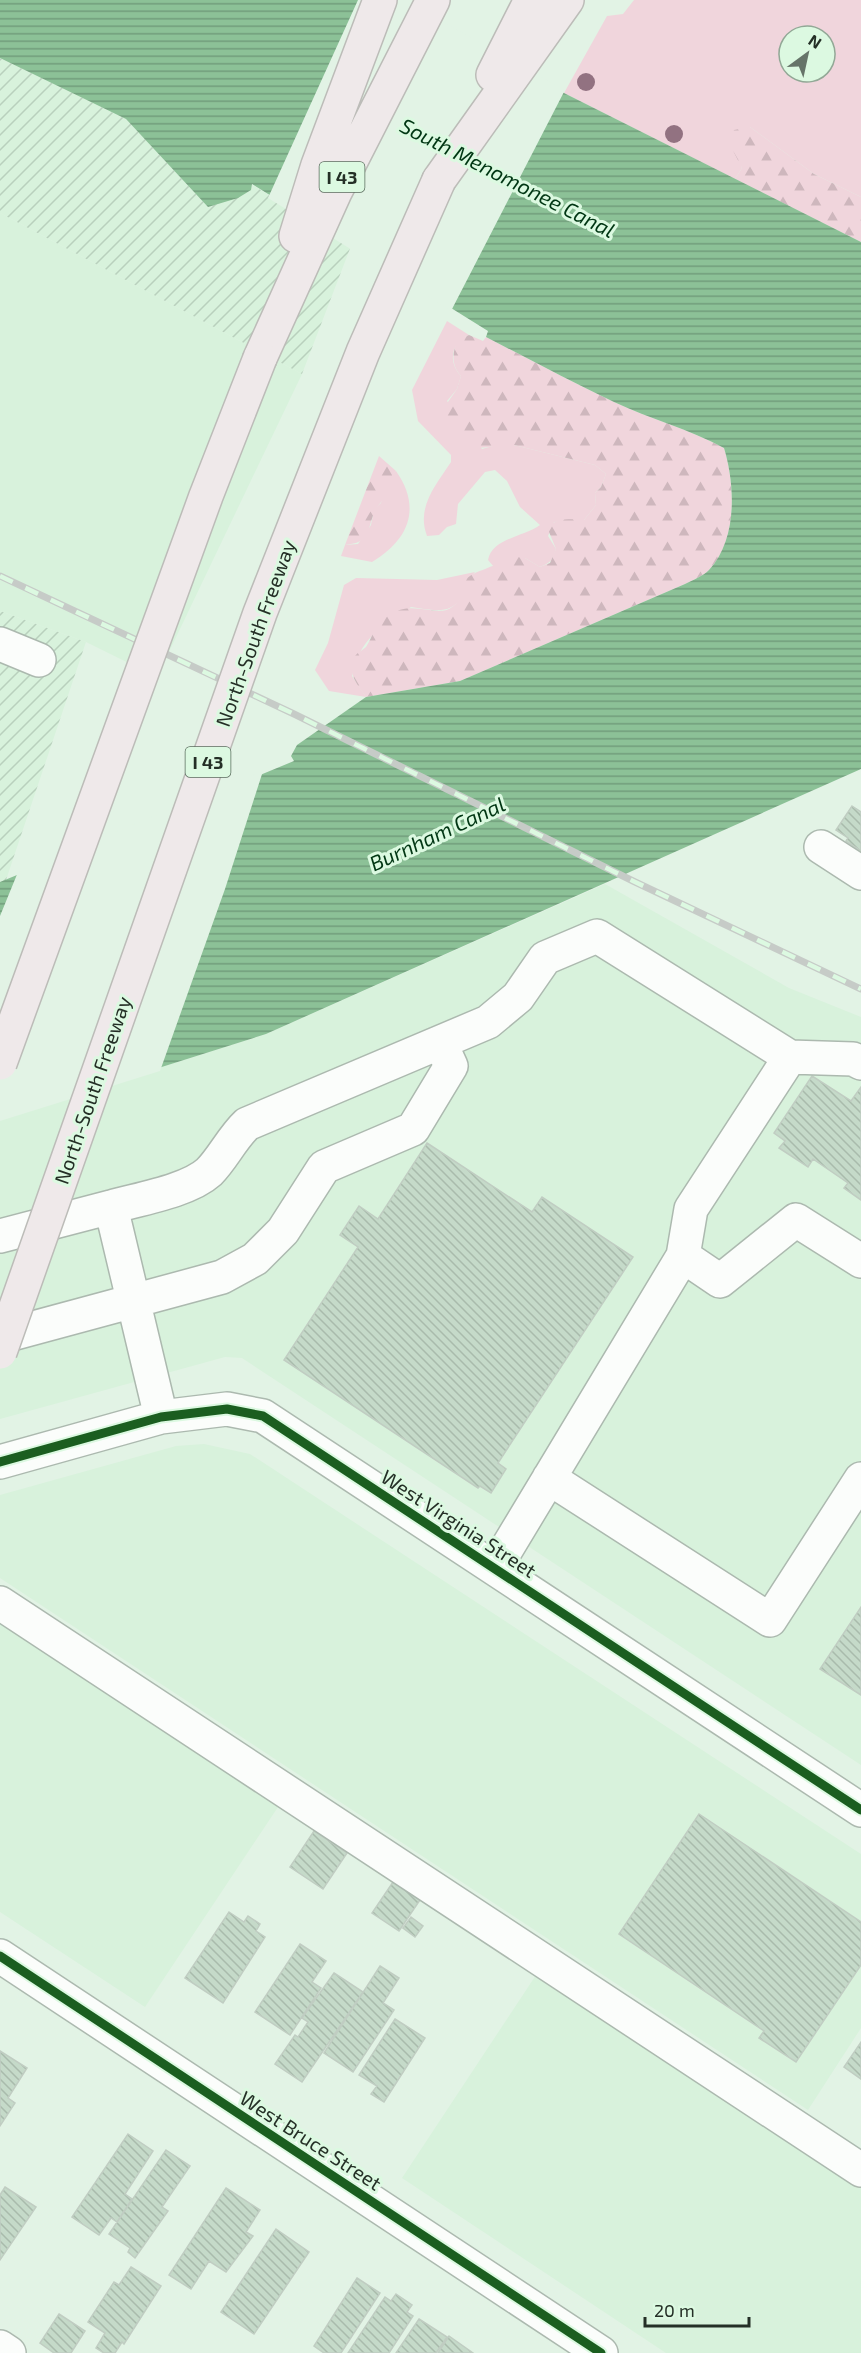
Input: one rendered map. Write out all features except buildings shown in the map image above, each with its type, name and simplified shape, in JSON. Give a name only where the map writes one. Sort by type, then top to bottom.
[{"type":"highway","points":[[260,358],[318,165],[380,0]]},
{"type":"highway","name":"I 43","points":[[0,1063],[206,496],[260,358],[335,192],[433,0]]},
{"type":"highway","name":"North-South Freeway","points":[[0,1352],[260,613],[363,352],[439,180],[531,0]]},
{"type":"highway","points":[[439,180],[567,0]]},
{"type":"street","points":[[0,644],[39,660]]},
{"type":"street","points":[[821,847],[861,873]]},
{"type":"street","points":[[0,1236],[192,1183],[209,1171],[233,1137],[247,1124],[441,1044],[488,1022],[518,997],[544,958],[597,936],[790,1057],[852,1059],[861,1063]]},
{"type":"street","points":[[0,1337],[222,1277],[255,1259],[283,1231],[324,1167],[413,1129],[452,1066],[441,1044]]},
{"type":"street","points":[[495,1569],[683,1256],[691,1209],[790,1057]]},
{"type":"street","points":[[111,1207],[161,1417]]},
{"type":"street","points":[[683,1256],[720,1281],[796,1220],[861,1261]]},
{"type":"street","name":"West Virginia Street","points":[[0,1462],[161,1417],[227,1409],[263,1416],[861,1810]]},
{"type":"street","points":[[549,1479],[770,1620],[861,1479]]},
{"type":"street","points":[[0,1603],[861,2170]]},
{"type":"street","name":"West Bruce Street","points":[[0,1956],[601,2353]]},
{"type":"street","points":[[0,2347],[9,2353]]},
{"type":"shaded area","points":[[0,58],[126,119],[208,207],[248,192],[251,184],[351,246],[302,374],[0,213]]},
{"type":"shaded area","points":[[0,213],[302,374],[157,677],[86,642],[0,611]]},
{"type":"shaded area","points":[[0,611],[86,642],[6,880],[0,882]]},
{"type":"shaded area","points":[[605,884],[789,988],[861,1017],[861,1765],[242,1358],[225,1357],[0,1419],[0,1118],[266,1034]]},
{"type":"shaded area","points":[[204,1444],[250,1454],[861,1854],[861,2028],[808,2110],[0,1578],[0,1495],[176,1446]]},
{"type":"shaded area","points":[[0,1617],[282,1801],[145,2007],[0,1912]]},
{"type":"shaded area","points":[[538,1972],[861,2184],[861,2353],[666,2353],[402,2178]]},
{"type":"green space","points":[[634,0],[861,0],[861,197],[814,174],[750,127],[739,158],[742,168],[735,179],[564,93],[607,16],[623,14]]},
{"type":"green space","points":[[750,127],[814,174],[861,197],[861,242],[735,179],[742,168],[729,143],[734,130]]},
{"type":"green space","points":[[447,321],[469,335],[459,342],[453,353],[454,364],[461,376],[457,389],[447,401],[482,449],[500,444],[514,445],[595,465],[606,474],[601,487],[595,493],[596,505],[584,520],[554,522],[548,536],[556,549],[555,553],[551,561],[540,567],[525,558],[494,567],[488,560],[491,553],[502,542],[540,525],[520,507],[507,481],[495,470],[485,472],[458,504],[456,524],[447,527],[439,535],[427,536],[424,525],[426,506],[434,488],[451,462],[451,455],[418,421],[412,390]]},
{"type":"green space","points":[[469,335],[483,341],[486,337],[614,402],[724,448],[732,495],[732,511],[725,543],[709,570],[698,578],[460,681],[366,697],[354,678],[352,662],[356,655],[366,647],[383,620],[403,609],[438,611],[452,607],[458,601],[470,576],[510,556],[525,558],[540,567],[550,563],[556,549],[547,527],[569,519],[584,520],[596,505],[595,493],[601,487],[606,474],[595,465],[514,445],[465,447],[448,422],[443,409],[457,389],[461,376],[454,363],[456,345],[458,340]]},
{"type":"green space","points":[[379,456],[396,471],[382,501],[375,510],[366,535],[359,542],[345,545]]},
{"type":"green space","points":[[396,471],[404,485],[410,510],[403,533],[395,544],[372,562],[341,556],[345,545],[358,544],[371,525],[374,509],[381,503],[388,478]]},
{"type":"green space","points":[[475,572],[462,596],[452,607],[432,610],[411,607],[381,628],[366,643],[355,663],[352,676],[366,697],[329,691],[315,670],[328,643],[344,585],[356,578],[437,580]]},
{"type":"water","points":[[0,0],[397,0],[564,93],[861,242],[861,769],[266,1034],[0,1118],[0,882],[294,761],[291,756],[297,745],[366,697],[460,681],[698,578],[709,570],[725,543],[732,511],[732,494],[724,448],[614,402],[486,337],[488,331],[252,184],[251,190],[238,198],[208,207],[126,119],[0,58]]},
{"type":"pier","points":[[358,0],[403,0],[565,90],[451,311],[268,198]]},
{"type":"pier","points":[[263,771],[225,889],[160,1071],[0,1121],[0,916],[18,872]]},
{"type":"railway","points":[[0,576],[294,714],[633,881],[861,989]]},
{"type":"cycle path","points":[[0,1462],[161,1417],[227,1409],[263,1416],[861,1810]]},
{"type":"cycle path","points":[[0,1956],[601,2353]]},
{"type":"water label","name":"South Menomonee Canal","points":[[508,177]]},
{"type":"water label","name":"Burnham Canal","points":[[437,833]]}]
